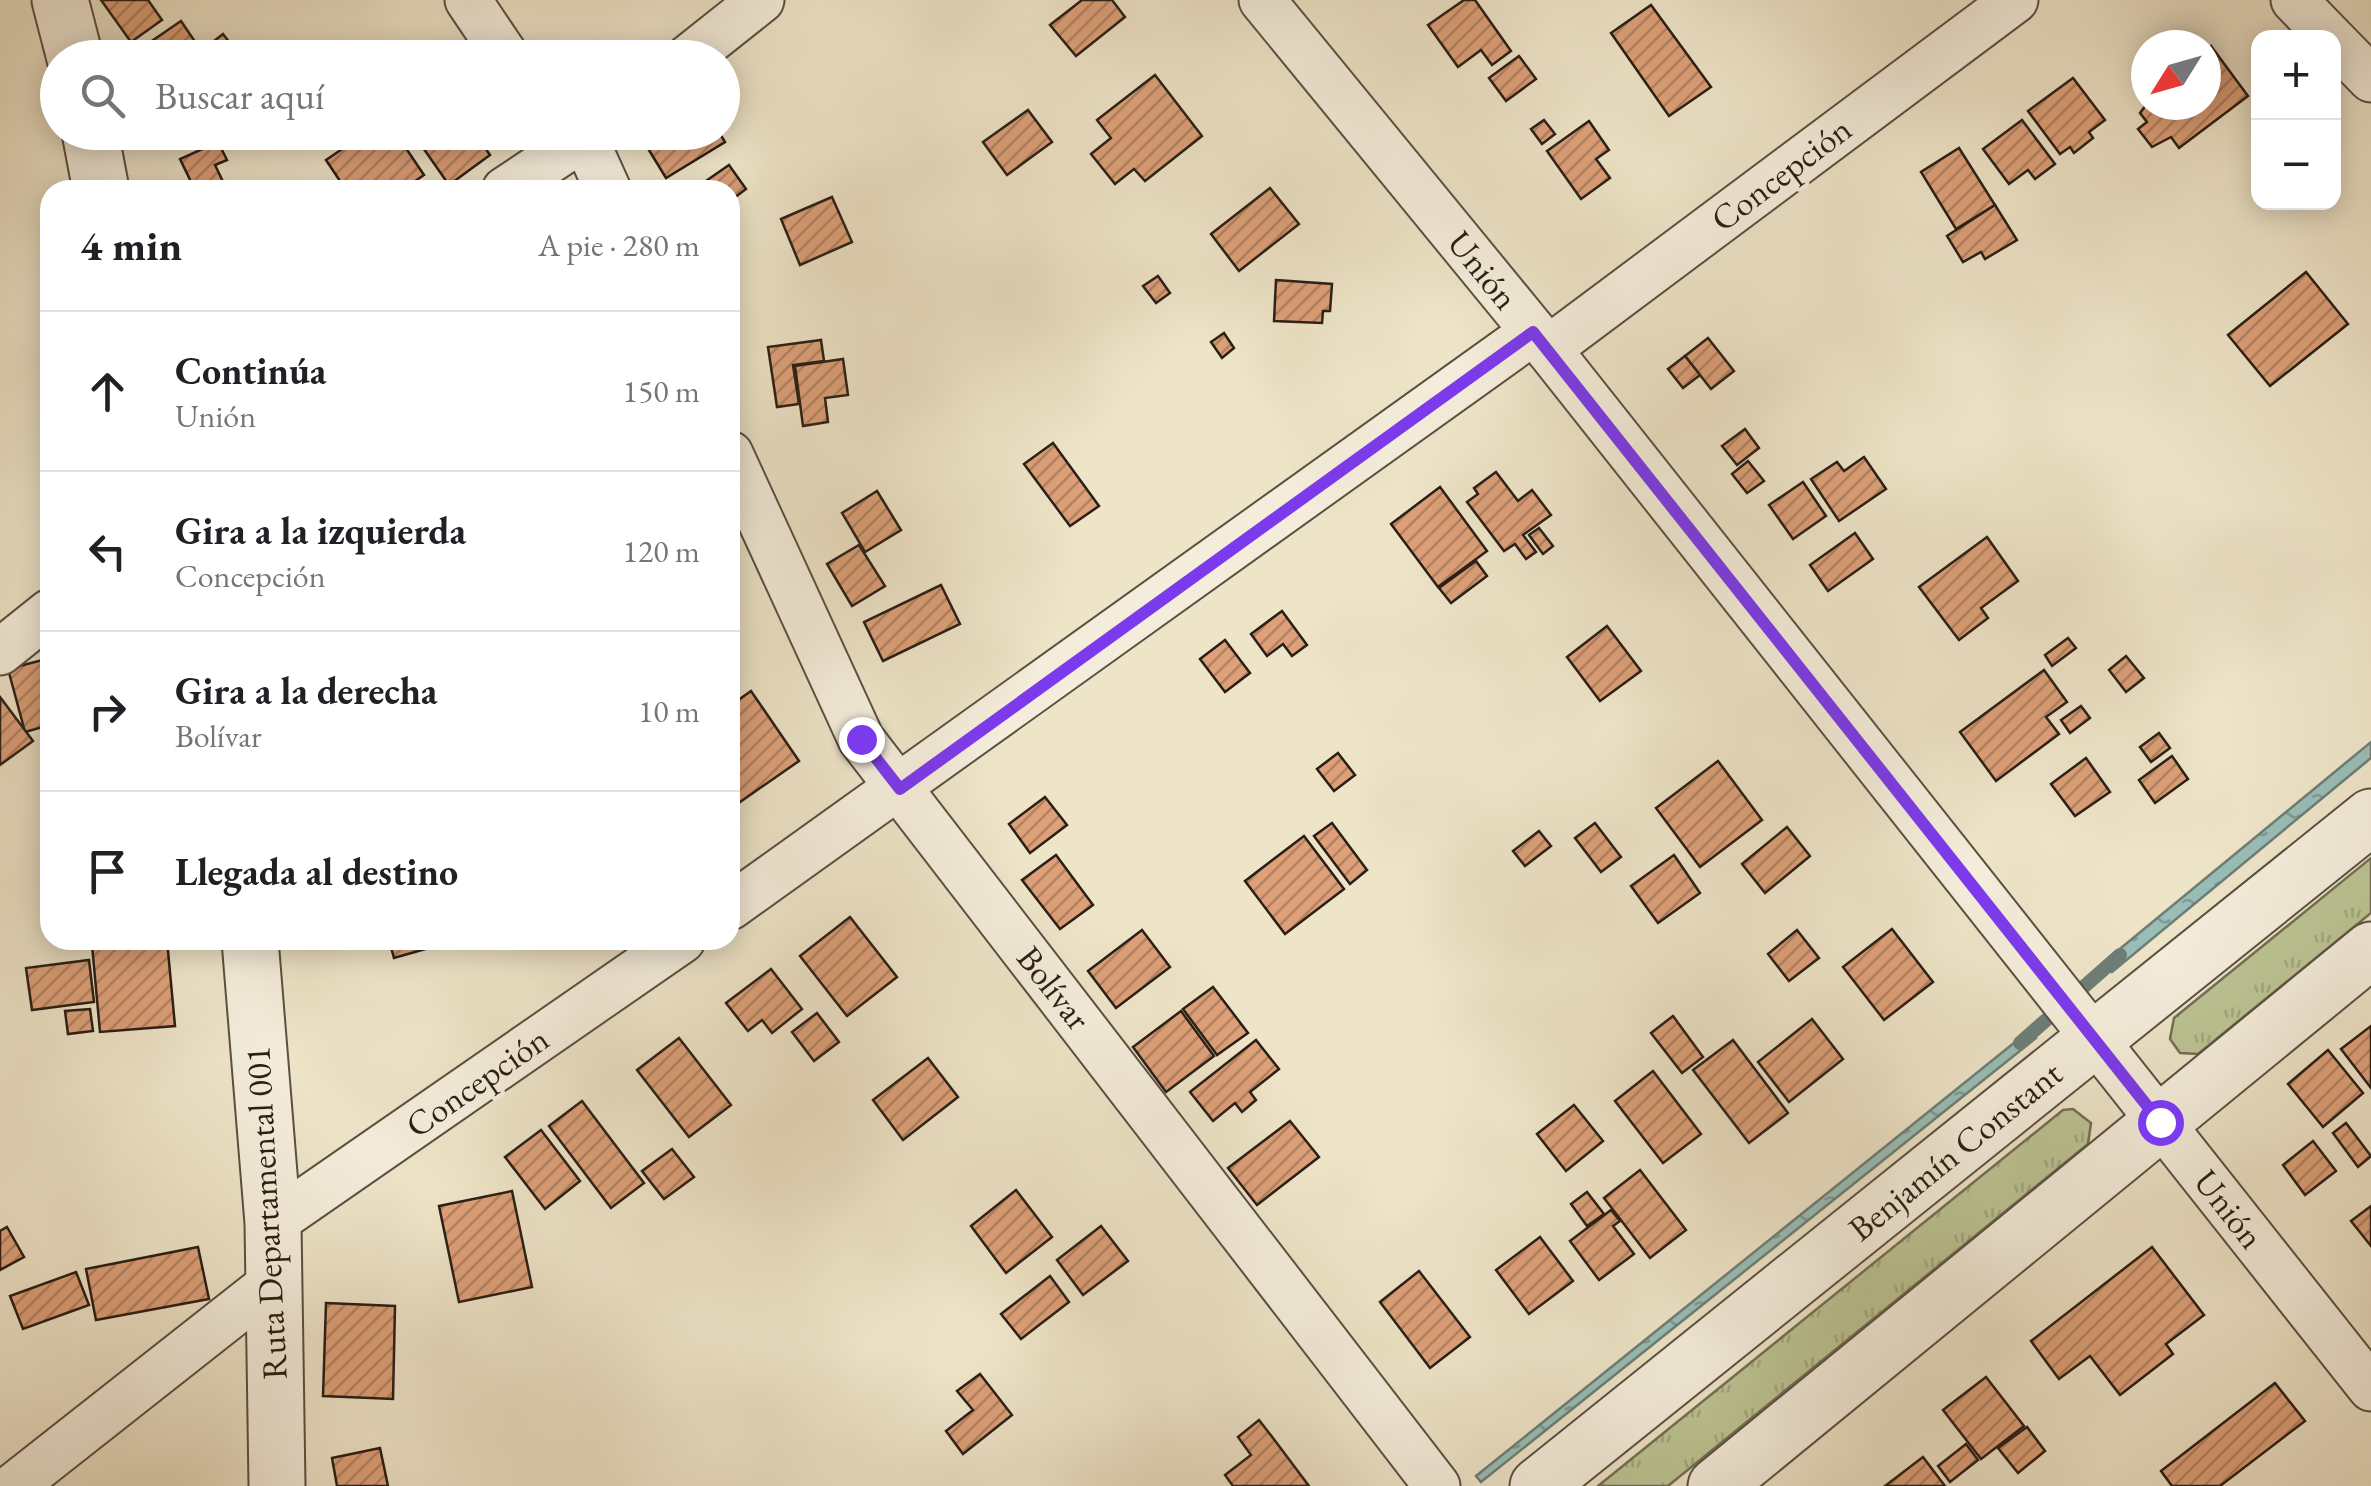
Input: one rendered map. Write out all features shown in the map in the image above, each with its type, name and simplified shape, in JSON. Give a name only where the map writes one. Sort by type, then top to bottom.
[{"type":"street","points":[[60,0],[70,40]]},
{"type":"street","points":[[468,0],[495,40]]},
{"type":"street","points":[[711,40],[762,0]]},
{"type":"street","name":"Unión","points":[[1262,0],[1541,340],[2371,1388]]},
{"type":"street","name":"Concepción","points":[[740,899],[1541,340],[2014,0]]},
{"type":"street","points":[[2294,0],[2323,30]]},
{"type":"street","points":[[2341,48],[2371,80]]},
{"type":"street","points":[[93,150],[99,180]]},
{"type":"street","points":[[519,180],[561,150]]},
{"type":"street","points":[[583,150],[602,180]]},
{"type":"street","name":"Bolívar","points":[[740,476],[861,739],[1437,1486]]},
{"type":"street","points":[[0,652],[40,620]]},
{"type":"street","name":"Benjamín Constant","points":[[1538,1486],[2075,1015],[2371,817]]},
{"type":"street","name":"Ruta Departamental 001","points":[[251,950],[273,1223],[277,1486]]},
{"type":"street","name":"Concepción","points":[[273,1223],[668,950]]},
{"type":"street","points":[[1716,1486],[2371,950]]},
{"type":"street","points":[[14,1486],[272,1282]]},
{"type":"green space","points":[[2371,858],[2371,913],[2198,1054],[2180,1053],[2170,1039],[2174,1018]]},
{"type":"green space","points":[[2073,1109],[2091,1123],[2088,1144],[1668,1486],[1598,1486],[2063,1110]]},
{"type":"water","points":[[2371,742],[2371,758],[2112,972],[2104,962]]},
{"type":"water","points":[[2030,1030],[2036,1038],[1481,1482],[1476,1476]]},
{"type":"building","points":[[101,0],[148,0],[162,20],[130,40]]},
{"type":"building","points":[[1082,0],[1112,0],[1125,17],[1076,56],[1050,25]]},
{"type":"building","points":[[1464,0],[1475,0],[1511,51],[1492,65],[1481,50],[1458,67],[1428,25]]},
{"type":"building","points":[[1651,5],[1711,87],[1669,116],[1611,33]]},
{"type":"building","points":[[181,21],[194,40],[153,40]]},
{"type":"building","points":[[1519,56],[1536,79],[1506,101],[1489,78]]},
{"type":"building","points":[[2221,60],[2248,96],[2221,116]]},
{"type":"building","points":[[1155,75],[1202,136],[1145,181],[1134,169],[1115,184],[1091,154],[1111,138],[1097,120]]},
{"type":"building","points":[[2073,78],[2105,120],[2089,132],[2093,138],[2074,153],[2070,147],[2060,154],[2028,111]]},
{"type":"building","points":[[1028,110],[1052,142],[1007,175],[983,142]]},
{"type":"building","points":[[1544,120],[1555,134],[1542,144],[1531,129]]},
{"type":"building","points":[[2022,120],[2055,164],[2035,179],[2028,170],[2009,184],[1983,149]]},
{"type":"building","points":[[2216,120],[2179,148],[2171,137],[2152,147],[2138,129],[2147,122]]},
{"type":"building","points":[[1589,121],[1609,150],[1596,159],[1610,178],[1581,199],[1547,151]]},
{"type":"building","points":[[1959,148],[1995,205],[1956,229],[1921,172]]},
{"type":"building","points":[[200,150],[222,150],[227,160],[215,165],[222,180],[190,180],[180,159]]},
{"type":"building","points":[[341,150],[407,150],[424,175],[417,180],[339,180],[326,160]]},
{"type":"building","points":[[425,150],[487,150],[490,155],[456,180],[446,180]]},
{"type":"building","points":[[649,150],[712,150],[666,178]]},
{"type":"building","points":[[729,165],[740,180],[707,180]]},
{"type":"building","points":[[1270,188],[1299,224],[1239,271],[1211,234]]},
{"type":"building","points":[[832,197],[852,242],[800,265],[781,219]]},
{"type":"building","points":[[1995,205],[2017,240],[1985,259],[1981,252],[1963,262],[1947,236]]},
{"type":"building","points":[[2306,272],[2348,324],[2270,386],[2228,335]]},
{"type":"building","points":[[1158,276],[1170,293],[1156,303],[1143,286]]},
{"type":"building","points":[[1276,280],[1332,284],[1330,311],[1323,311],[1322,323],[1274,321]]},
{"type":"building","points":[[1224,333],[1234,348],[1222,358],[1211,342]]},
{"type":"building","points":[[1708,338],[1734,371],[1711,389],[1685,356]]},
{"type":"building","points":[[821,340],[824,361],[793,365],[799,404],[777,407],[768,347]]},
{"type":"building","points":[[1685,356],[1700,375],[1683,388],[1668,369]]},
{"type":"building","points":[[843,359],[848,395],[825,398],[828,422],[803,426],[795,366]]},
{"type":"building","points":[[1745,429],[1759,448],[1737,465],[1722,446]]},
{"type":"building","points":[[1053,443],[1099,506],[1070,526],[1024,464]]},
{"type":"building","points":[[1864,457],[1886,489],[1839,521],[1811,479],[1837,462],[1844,471]]},
{"type":"building","points":[[1748,461],[1764,481],[1747,493],[1732,474]]},
{"type":"building","points":[[1496,472],[1518,501],[1532,490],[1551,515],[1523,535],[1536,552],[1526,559],[1515,544],[1504,551],[1467,502],[1478,494],[1474,488]]},
{"type":"building","points":[[1803,482],[1826,516],[1793,539],[1769,505]]},
{"type":"building","points":[[1440,487],[1487,551],[1438,587],[1391,524]]},
{"type":"building","points":[[877,491],[901,530],[865,552],[842,513]]},
{"type":"building","points":[[1539,528],[1553,546],[1543,554],[1529,535]]},
{"type":"building","points":[[1855,533],[1873,559],[1828,591],[1810,565]]},
{"type":"building","points":[[1987,537],[2018,581],[1981,608],[1988,618],[1959,640],[1919,587]]},
{"type":"building","points":[[859,545],[885,586],[852,606],[827,564]]},
{"type":"building","points":[[1476,561],[1487,576],[1451,603],[1439,588]]},
{"type":"building","points":[[941,585],[960,624],[883,661],[864,622]]},
{"type":"building","points":[[1282,611],[1307,645],[1292,656],[1283,644],[1267,656],[1251,634]]},
{"type":"building","points":[[1607,626],[1641,671],[1600,701],[1567,657]]},
{"type":"building","points":[[2068,638],[2076,648],[2052,666],[2045,655]]},
{"type":"building","points":[[1225,640],[1250,673],[1225,692],[1200,659]]},
{"type":"building","points":[[2126,656],[2144,678],[2126,692],[2109,670]]},
{"type":"building","points":[[40,661],[40,728],[25,732],[8,669]]},
{"type":"building","points":[[2044,670],[2067,702],[2046,717],[2059,734],[1996,781],[1960,732]]},
{"type":"building","points":[[751,691],[799,761],[740,802],[740,699]]},
{"type":"building","points":[[0,697],[33,741],[0,765]]},
{"type":"building","points":[[2081,706],[2090,718],[2070,733],[2061,720]]},
{"type":"building","points":[[2159,733],[2170,748],[2151,762],[2140,747]]},
{"type":"building","points":[[1338,753],[1355,775],[1334,791],[1317,769]]},
{"type":"building","points":[[2172,756],[2188,779],[2155,803],[2139,780]]},
{"type":"building","points":[[2086,758],[2110,792],[2075,816],[2051,784]]},
{"type":"building","points":[[1718,761],[1762,820],[1700,867],[1656,808]]},
{"type":"building","points":[[1045,797],[1067,825],[1030,853],[1009,824]]},
{"type":"building","points":[[1332,823],[1367,870],[1350,884],[1314,836]]},
{"type":"building","points":[[1595,823],[1621,857],[1601,872],[1575,838]]},
{"type":"building","points":[[1787,827],[1810,856],[1765,893],[1742,864]]},
{"type":"building","points":[[1539,831],[1551,846],[1525,866],[1513,851]]},
{"type":"building","points":[[1304,836],[1344,889],[1285,934],[1245,881]]},
{"type":"building","points":[[1056,855],[1093,905],[1060,929],[1022,880]]},
{"type":"building","points":[[1674,855],[1700,893],[1658,923],[1631,886]]},
{"type":"building","points":[[850,917],[897,977],[847,1016],[800,956]]},
{"type":"building","points":[[1892,929],[1933,982],[1884,1020],[1843,967]]},
{"type":"building","points":[[1142,930],[1170,967],[1116,1008],[1088,971]]},
{"type":"building","points":[[1797,930],[1819,958],[1789,981],[1768,954]]},
{"type":"building","points":[[92,950],[168,950],[175,1026],[100,1032]]},
{"type":"building","points":[[392,950],[422,950],[394,958]]},
{"type":"building","points":[[89,960],[94,1002],[32,1010],[26,968]]},
{"type":"building","points":[[771,969],[802,1009],[772,1033],[762,1020],[748,1031],[726,1003]]},
{"type":"building","points":[[1213,987],[1248,1033],[1217,1055],[1183,1009]]},
{"type":"building","points":[[90,1009],[93,1031],[68,1034],[65,1011]]},
{"type":"building","points":[[1181,1011],[1214,1056],[1166,1092],[1133,1047]]},
{"type":"building","points":[[817,1013],[839,1042],[814,1061],[792,1032]]},
{"type":"building","points":[[1673,1016],[1703,1057],[1682,1073],[1651,1033]]},
{"type":"building","points":[[1812,1019],[1843,1059],[1789,1102],[1758,1062]]},
{"type":"building","points":[[2371,1026],[2371,1088],[2341,1049]]},
{"type":"building","points":[[679,1038],[731,1105],[689,1137],[637,1070]]},
{"type":"building","points":[[1256,1040],[1279,1069],[1250,1092],[1256,1100],[1242,1112],[1235,1103],[1213,1121],[1190,1092]]},
{"type":"building","points":[[1733,1040],[1788,1113],[1749,1143],[1693,1070]]},
{"type":"building","points":[[2328,1050],[2363,1093],[2323,1127],[2288,1084]]},
{"type":"building","points":[[928,1058],[958,1097],[903,1140],[873,1100]]},
{"type":"building","points":[[1653,1071],[1701,1134],[1663,1163],[1615,1101]]},
{"type":"building","points":[[582,1101],[644,1183],[611,1208],[549,1126]]},
{"type":"building","points":[[1574,1105],[1603,1141],[1566,1171],[1537,1134]]},
{"type":"building","points":[[1290,1121],[1319,1157],[1257,1205],[1228,1168]]},
{"type":"building","points":[[2346,1123],[2371,1156],[2358,1167],[2333,1133]]},
{"type":"building","points":[[541,1130],[580,1181],[545,1209],[505,1157]]},
{"type":"building","points":[[2313,1141],[2336,1171],[2305,1195],[2283,1165]]},
{"type":"building","points":[[672,1149],[694,1177],[664,1199],[642,1171]]},
{"type":"building","points":[[1640,1170],[1686,1230],[1650,1258],[1604,1198]]},
{"type":"building","points":[[1016,1190],[1052,1237],[1006,1273],[971,1226]]},
{"type":"building","points":[[512,1191],[532,1287],[459,1302],[439,1206]]},
{"type":"building","points":[[1587,1192],[1604,1214],[1587,1226],[1571,1204]]},
{"type":"building","points":[[2371,1206],[2371,1246],[2351,1221]]},
{"type":"building","points":[[1611,1210],[1620,1221],[1613,1226],[1634,1254],[1599,1280],[1570,1241]]},
{"type":"building","points":[[1101,1226],[1128,1261],[1083,1295],[1057,1260]]},
{"type":"building","points":[[7,1227],[24,1257],[0,1270],[0,1231]]},
{"type":"building","points":[[1540,1237],[1573,1281],[1529,1314],[1496,1270]]},
{"type":"building","points":[[198,1247],[209,1299],[96,1320],[86,1269]]},
{"type":"building","points":[[2152,1247],[2204,1315],[2166,1344],[2173,1354],[2120,1395],[2090,1356],[2059,1379],[2031,1341]]},
{"type":"building","points":[[1419,1271],[1470,1337],[1430,1368],[1380,1302]]},
{"type":"building","points":[[76,1272],[89,1305],[23,1329],[10,1296]]},
{"type":"building","points":[[1050,1276],[1069,1302],[1021,1339],[1001,1314]]},
{"type":"building","points":[[326,1303],[395,1306],[393,1399],[323,1396]]},
{"type":"building","points":[[980,1374],[1012,1415],[963,1454],[946,1431],[973,1410],[957,1391]]},
{"type":"building","points":[[1986,1377],[2024,1426],[1981,1459],[1943,1410]]},
{"type":"building","points":[[2275,1383],[2305,1421],[2220,1486],[2172,1486],[2161,1471]]},
{"type":"building","points":[[1259,1420],[1309,1486],[1233,1486],[1225,1475],[1251,1455],[1238,1437]]},
{"type":"building","points":[[2027,1427],[2045,1451],[2018,1473],[1998,1448]]},
{"type":"building","points":[[1966,1444],[1978,1460],[1950,1482],[1938,1466]]},
{"type":"building","points":[[380,1448],[388,1486],[337,1486],[332,1458]]},
{"type":"building","points":[[1923,1457],[1945,1486],[1885,1486]]},
{"type":"waterway","points":[[2020,1043],[2120,955]]},
{"type":"route","points":[[861,739],[900,789],[1533,332],[2160,1122]]}]
